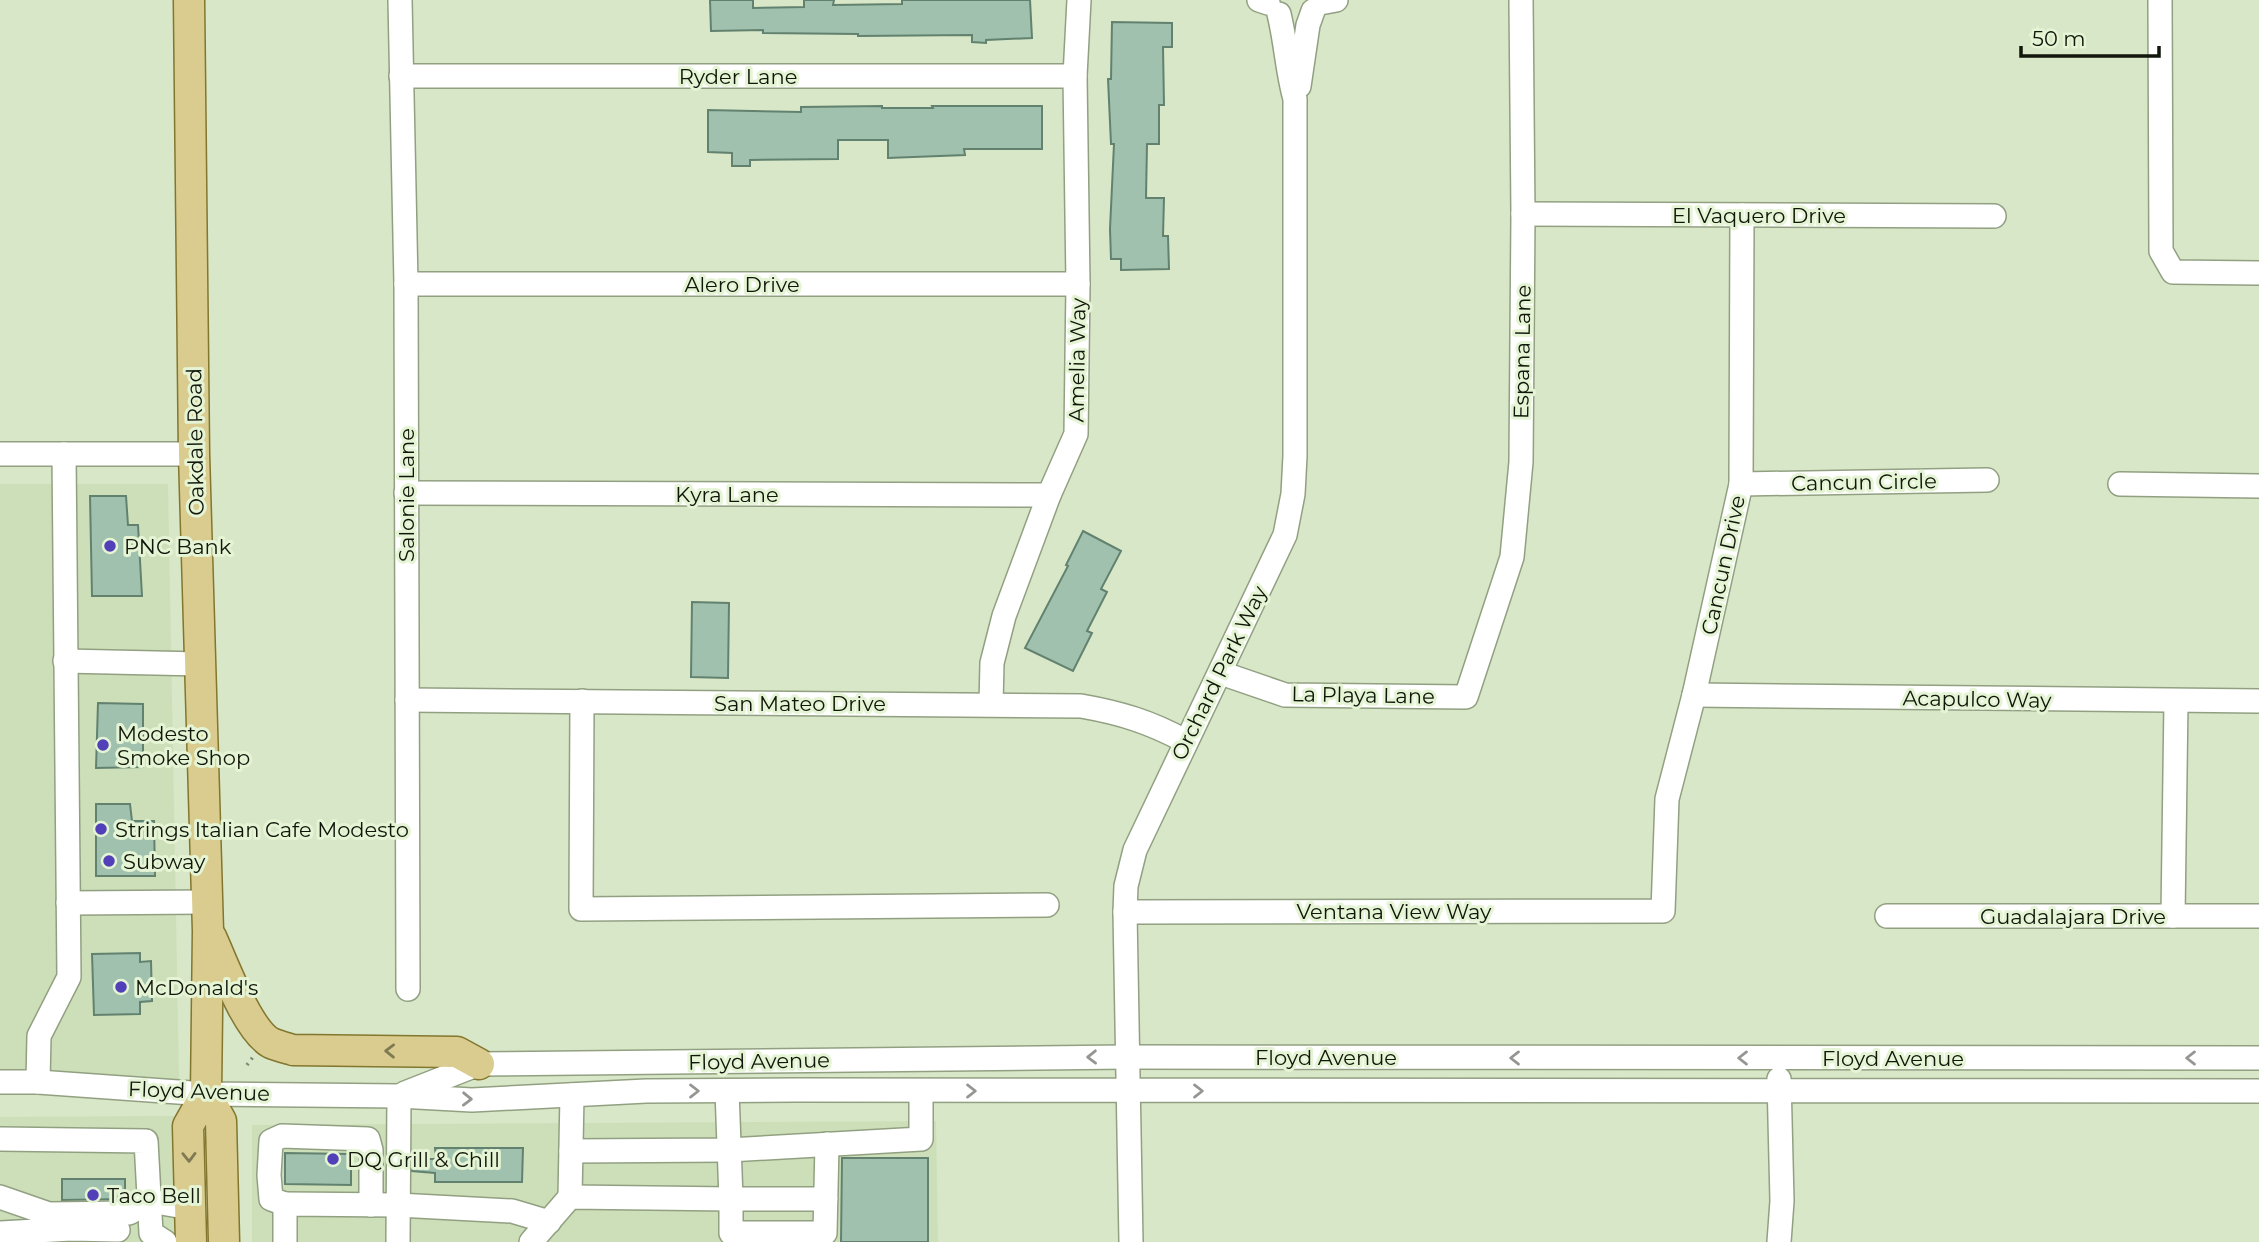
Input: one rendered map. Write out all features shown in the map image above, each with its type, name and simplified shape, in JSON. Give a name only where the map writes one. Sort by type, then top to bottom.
[{"type":"main road","name":"Oakdale Road","points":[[189,0],[194,454],[208,916],[206,1094],[188,1126],[191,1242]]},
{"type":"main road","points":[[208,916],[247,1016],[271,1043],[293,1050],[457,1052],[480,1064]]},
{"type":"main road","name":"Oakdale Road","points":[[206,1094],[221,1121],[224,1242]]},
{"type":"street","name":"Salonie Lane","points":[[400,0],[407,284],[408,989]]},
{"type":"street","name":"Amelia Way","points":[[991,704],[992,663],[1004,616],[1049,495],[1076,434],[1078,284],[1075,76],[1079,0]]},
{"type":"street","name":"Espana Lane","points":[[1466,697],[1512,557],[1521,462],[1521,0]]},
{"type":"street","points":[[2160,0],[2161,251],[2173,272],[2259,273]]},
{"type":"street","points":[[1268,4],[1294,18],[1304,16],[1322,4]]},
{"type":"street","name":"Orchard Park Way","points":[[1131,1242],[1126,886],[1135,850],[1285,535],[1293,494],[1295,99],[1289,78],[1286,41],[1268,4]]},
{"type":"street","name":"Orchard Park Way","points":[[1295,99],[1302,76],[1305,42],[1322,4]]},
{"type":"street","name":"Ryder Lane","points":[[401,76],[1075,76]]},
{"type":"street","name":"El Vaquero Drive","points":[[1523,214],[1994,216]]},
{"type":"street","name":"Cancun Drive","points":[[1663,911],[1667,799],[1694,695],[1741,484],[1742,215]]},
{"type":"street","name":"Alero Drive","points":[[407,284],[1078,284]]},
{"type":"street","points":[[0,454],[194,454]]},
{"type":"street","points":[[38,1082],[39,1036],[69,977],[64,454]]},
{"type":"street","name":"Cancun Circle","points":[[1741,484],[1987,480]]},
{"type":"street","points":[[2120,484],[2259,486]]},
{"type":"street","name":"Kyra Lane","points":[[406,493],[1049,495]]},
{"type":"street","points":[[65,661],[200,664]]},
{"type":"street","name":"La Playa Lane","points":[[1221,673],[1285,695],[1466,697]]},
{"type":"street","name":"Acapulco Way","points":[[1694,695],[2259,701]]},
{"type":"street","name":"San Mateo Drive","points":[[407,700],[1081,706],[1121,713],[1155,725],[1185,741]]},
{"type":"street","points":[[582,701],[582,909],[1047,905]]},
{"type":"street","points":[[2173,916],[2176,702]]},
{"type":"street","points":[[68,903],[208,916]]},
{"type":"street","name":"Ventana View Way","points":[[1125,912],[1663,911]]},
{"type":"street","name":"Guadalajara Drive","points":[[1887,916],[2259,916]]},
{"type":"street","name":"Floyd Avenue","points":[[399,1096],[480,1064],[1127,1057],[2259,1058]]},
{"type":"street","points":[[1779,1058],[1782,1201],[1779,1242]]},
{"type":"street","name":"Floyd Avenue","points":[[0,1082],[38,1082],[206,1094],[399,1096],[472,1100],[646,1091],[2259,1091]]},
{"type":"street","points":[[727,1091],[731,1233],[825,1238],[827,1144]]},
{"type":"street","points":[[571,1151],[729,1150],[921,1139],[921,1091]]},
{"type":"street","points":[[531,1242],[570,1197],[572,1095]]},
{"type":"street","points":[[398,1242],[399,1096]]},
{"type":"street","points":[[371,1205],[371,1150],[368,1139],[282,1136],[271,1141],[271,1199],[285,1204],[371,1205],[398,1205],[512,1211],[549,1222]]},
{"type":"street","points":[[0,1139],[146,1141],[150,1201],[142,1236],[27,1237],[1,1233]]},
{"type":"street","points":[[0,1196],[49,1214],[130,1213],[150,1201],[190,1208]]},
{"type":"street","points":[[570,1197],[826,1199]]},
{"type":"street","points":[[285,1204],[285,1242]]},
{"type":"street","points":[[0,1205],[1,1242]]},
{"type":"shaded area","points":[[0,484],[168,484],[179,1079],[0,1079]]},
{"type":"shaded area","points":[[174,1116],[176,1242],[0,1242],[0,1117]]},
{"type":"shaded area","points":[[936,1121],[938,1242],[252,1242],[252,1125]]},
{"type":"building","points":[[710,0],[753,0],[753,8],[804,7],[804,0],[834,0],[833,5],[902,4],[902,0],[1030,0],[1032,38],[986,40],[986,43],[972,42],[972,35],[858,36],[763,33],[763,30],[711,31]]},
{"type":"building","points":[[1112,22],[1172,23],[1172,47],[1163,47],[1164,105],[1159,105],[1159,144],[1147,144],[1146,198],[1164,198],[1163,236],[1168,236],[1169,269],[1121,270],[1121,259],[1111,259],[1114,144],[1111,144],[1108,79],[1111,79]]},
{"type":"building","points":[[1042,106],[1042,149],[964,149],[965,155],[888,158],[888,140],[838,140],[838,159],[750,160],[750,166],[732,166],[732,153],[708,152],[708,110],[801,112],[801,107]]},
{"type":"building","points":[[90,496],[126,496],[128,525],[138,525],[142,596],[92,596]]},
{"type":"building","points":[[1083,531],[1121,551],[1101,589],[1107,592],[1087,631],[1092,633],[1073,671],[1025,648],[1068,566],[1066,565]]},
{"type":"building","points":[[692,602],[729,603],[728,678],[691,677]]},
{"type":"building","points":[[98,703],[143,704],[143,767],[96,768]]},
{"type":"building","points":[[96,804],[130,804],[132,821],[154,821],[155,876],[96,876]]},
{"type":"building","points":[[140,953],[140,962],[151,961],[152,1001],[140,1002],[140,1014],[94,1015],[92,954]]},
{"type":"building","points":[[435,1148],[523,1148],[522,1182],[435,1182],[435,1173],[412,1171],[413,1159],[436,1159]]},
{"type":"building","points":[[285,1153],[351,1154],[351,1185],[285,1184]]},
{"type":"building","points":[[842,1158],[928,1158],[928,1242],[841,1242]]},
{"type":"building","points":[[62,1179],[125,1179],[125,1199],[62,1200]]},
{"type":"place","name":"PNC Bank","points":[[110,546]]},
{"type":"place","name":"Modesto Smoke Shop","points":[[103,745]]},
{"type":"place","name":"Strings Italian Cafe Modesto","points":[[101,829]]},
{"type":"place","name":"Subway","points":[[109,861]]},
{"type":"place","name":"McDonald's","points":[[121,987]]},
{"type":"place","name":"DQ Grill & Chill","points":[[333,1159]]},
{"type":"place","name":"Taco Bell","points":[[93,1195]]}]
